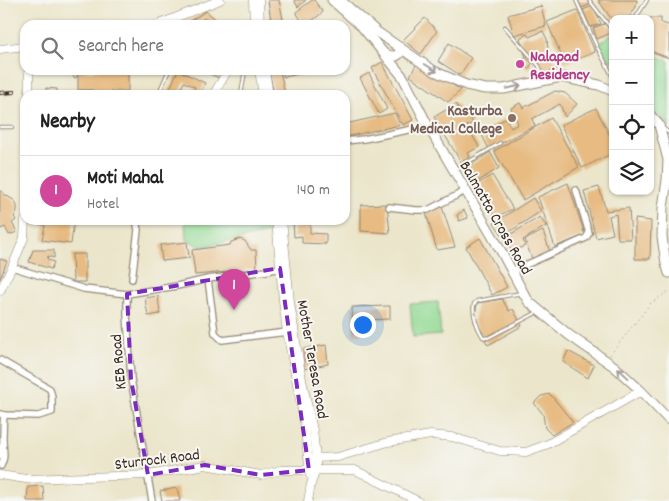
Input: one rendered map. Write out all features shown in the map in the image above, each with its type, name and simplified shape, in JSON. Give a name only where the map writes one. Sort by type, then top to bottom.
[{"type":"main road","name":"Balmatta Cross Road","points":[[332,0],[363,28],[403,77],[428,126],[530,302],[569,335],[615,366],[669,420]]},
{"type":"main road","points":[[340,0],[377,32],[434,71],[466,86],[504,90],[561,77],[599,85],[609,89]]},
{"type":"main road","points":[[385,54],[397,56],[401,52],[399,47]]},
{"type":"main road","points":[[403,77],[400,63],[403,58],[412,55]]},
{"type":"main road","points":[[654,119],[659,125],[668,160],[662,237],[669,273]]},
{"type":"street","points":[[170,20],[220,0]]},
{"type":"street","points":[[253,0],[254,20]]},
{"type":"street","points":[[259,0],[260,20]]},
{"type":"street","points":[[0,49],[20,47]]},
{"type":"street","points":[[29,75],[29,90]]},
{"type":"street","points":[[216,90],[225,75]]},
{"type":"street","points":[[260,75],[262,90]]},
{"type":"street","points":[[266,75],[268,90]]},
{"type":"street","points":[[350,140],[428,126]]},
{"type":"street","points":[[512,271],[588,236],[589,233],[576,190]]},
{"type":"street","points":[[389,207],[428,210],[465,191]]},
{"type":"street","points":[[0,291],[24,238],[25,225]]},
{"type":"street","points":[[132,279],[137,225]]},
{"type":"street","points":[[276,225],[287,332],[309,431],[313,470]]},
{"type":"street","name":"Mother Teresa Road","points":[[282,225],[291,311],[309,431],[316,458],[308,501]]},
{"type":"street","points":[[12,267],[84,289],[127,294],[280,268]]},
{"type":"street","points":[[208,279],[215,333],[222,340],[287,332]]},
{"type":"street","name":"KEB Road","points":[[127,294],[131,379],[152,501]]},
{"type":"street","points":[[0,360],[50,389],[52,397],[52,412],[38,416],[2,414],[4,461],[0,464],[0,475]]},
{"type":"street","points":[[316,458],[338,456],[388,442],[431,435],[452,437],[500,451],[526,452],[548,444],[642,391]]},
{"type":"street","points":[[0,456],[3,444]]},
{"type":"street","name":"Sturrock Road","points":[[0,475],[26,479],[148,476],[206,465],[261,475],[280,470],[355,470],[418,501]]},
{"type":"lane","points":[[576,0],[597,48],[609,70]]},
{"type":"lane","points":[[589,0],[609,26]]},
{"type":"lane","points":[[638,15],[647,0]]},
{"type":"lane","points":[[505,27],[539,66],[545,80]]},
{"type":"lane","points":[[160,90],[167,75]]},
{"type":"lane","points":[[242,90],[243,75]]},
{"type":"lane","points":[[659,125],[669,133]]},
{"type":"lane","points":[[0,127],[12,127]]},
{"type":"lane","points":[[454,171],[500,143]]},
{"type":"lane","points":[[523,292],[477,301],[474,304],[474,316],[483,337],[488,338],[540,311]]},
{"type":"path","points":[[606,360],[650,304],[669,291]]},
{"type":"highlighted area","points":[[280,268],[309,470],[261,475],[205,465],[148,475],[131,379],[127,294]]},
{"type":"green space","points":[[609,36],[609,59],[597,46]]},
{"type":"green space","points":[[654,55],[669,61],[669,127],[654,110]]},
{"type":"green space","points":[[185,225],[272,225],[273,232],[201,247],[186,239]]},
{"type":"green space","points":[[438,302],[441,335],[413,337],[410,304]]},
{"type":"building","points":[[268,0],[279,0],[283,19],[271,20]]},
{"type":"building","points":[[294,0],[306,0],[298,7]]},
{"type":"building","points":[[314,0],[323,12],[313,20],[301,20],[296,12]]},
{"type":"building","points":[[578,0],[589,0],[591,4],[582,8]]},
{"type":"building","points":[[598,0],[637,0],[636,7],[631,15],[609,15]]},
{"type":"building","points":[[541,6],[546,26],[514,35],[508,15]]},
{"type":"building","points":[[593,6],[601,24],[590,27],[583,10]]},
{"type":"building","points":[[577,10],[595,52],[565,64],[547,22]]},
{"type":"building","points":[[206,11],[216,20],[206,20],[204,18],[191,20]]},
{"type":"building","points":[[425,18],[437,31],[421,54],[403,40]]},
{"type":"building","points":[[654,18],[661,18],[661,23],[669,25],[669,58],[654,52]]},
{"type":"building","points":[[607,23],[609,34],[597,39],[593,28]]},
{"type":"building","points":[[543,31],[547,39],[548,51],[555,59],[559,68],[544,74],[539,64],[525,55],[520,38],[527,34],[529,37]]},
{"type":"building","points":[[449,43],[471,58],[460,75],[438,61]]},
{"type":"building","points":[[525,57],[532,63],[529,69],[521,65]]},
{"type":"building","points":[[382,62],[413,120],[403,125],[372,68]]},
{"type":"building","points":[[417,63],[461,90],[448,102],[410,76]]},
{"type":"building","points":[[369,73],[387,109],[379,114],[360,78]]},
{"type":"building","points":[[78,75],[128,75],[128,90],[78,90]]},
{"type":"building","points":[[176,75],[188,75],[205,83],[202,90],[194,90],[195,87],[184,82],[180,90],[169,90]]},
{"type":"building","points":[[270,75],[281,75],[284,90],[273,90]]},
{"type":"building","points":[[46,88],[57,89],[57,90],[46,90]]},
{"type":"building","points":[[555,91],[565,93],[577,104],[565,117],[560,104],[532,119],[535,126],[489,149],[481,133],[506,118],[511,128],[518,124],[511,108],[520,103],[523,108]]},
{"type":"building","points":[[456,104],[464,118],[469,116],[473,123],[467,126],[479,147],[468,153],[470,157],[461,162],[434,117]]},
{"type":"building","points":[[596,108],[609,134],[609,155],[582,168],[561,125]]},
{"type":"building","points":[[395,113],[400,125],[350,136],[350,123]]},
{"type":"building","points":[[551,118],[579,167],[523,200],[494,151]]},
{"type":"building","points":[[490,152],[499,168],[474,184],[465,169]]},
{"type":"building","points":[[492,175],[513,209],[495,217],[476,185]]},
{"type":"building","points":[[568,183],[585,235],[555,247],[538,197]]},
{"type":"building","points":[[599,187],[606,211],[629,208],[631,239],[618,239],[616,214],[609,216],[613,234],[596,238],[584,191]]},
{"type":"building","points":[[0,191],[15,201],[17,206],[14,217],[16,220],[12,223],[17,232],[9,235],[5,227],[1,229],[0,227]]},
{"type":"building","points":[[533,198],[541,211],[503,236],[494,223]]},
{"type":"building","points":[[387,204],[390,233],[361,231],[361,205]]},
{"type":"building","points":[[442,207],[455,247],[437,250],[426,213]]},
{"type":"building","points":[[464,210],[468,218],[459,221],[457,215]]},
{"type":"building","points":[[540,217],[546,226],[523,240],[525,246],[512,251],[504,238]]},
{"type":"building","points":[[635,219],[651,221],[650,259],[635,259]]},
{"type":"building","points":[[45,225],[73,225],[71,244],[42,240]]},
{"type":"building","points":[[293,225],[310,225],[310,233],[326,234],[326,244],[302,243],[302,236],[294,237]]},
{"type":"building","points":[[543,231],[550,252],[532,259],[525,240]]},
{"type":"building","points":[[480,238],[507,287],[492,295],[466,247]]},
{"type":"building","points":[[240,239],[245,241],[251,250],[256,250],[257,269],[195,275],[192,250],[230,245],[231,242]]},
{"type":"building","points":[[187,242],[189,258],[162,261],[160,245]]},
{"type":"building","points":[[33,250],[54,250],[54,258],[48,256],[47,259],[54,262],[51,269],[29,262]]},
{"type":"building","points":[[72,254],[85,254],[85,282],[73,282]]},
{"type":"building","points":[[0,259],[7,261],[0,279]]},
{"type":"building","points":[[158,296],[160,314],[148,316],[145,298]]},
{"type":"building","points":[[502,299],[509,311],[513,309],[522,326],[488,345],[474,322],[477,303]]},
{"type":"building","points":[[390,306],[390,319],[363,320],[363,334],[353,334],[352,307]]},
{"type":"building","points":[[326,345],[328,364],[304,369],[304,349]]},
{"type":"building","points":[[568,351],[594,365],[588,378],[563,362]]},
{"type":"building","points":[[550,394],[573,422],[552,435],[545,428],[543,414],[534,403],[541,396]]},
{"type":"building","points":[[43,486],[44,501],[27,501],[28,487]]},
{"type":"building","points":[[177,488],[180,501],[162,501],[160,491]]},
{"type":"railway","points":[[0,93],[14,92]]},
{"type":"place","name":"Nalapad Residency","points":[[520,64]]},
{"type":"place","name":"Kasturba Medical College","points":[[512,118]]},
{"type":"place","name":"Moti Mahal","points":[[234,310]]}]
